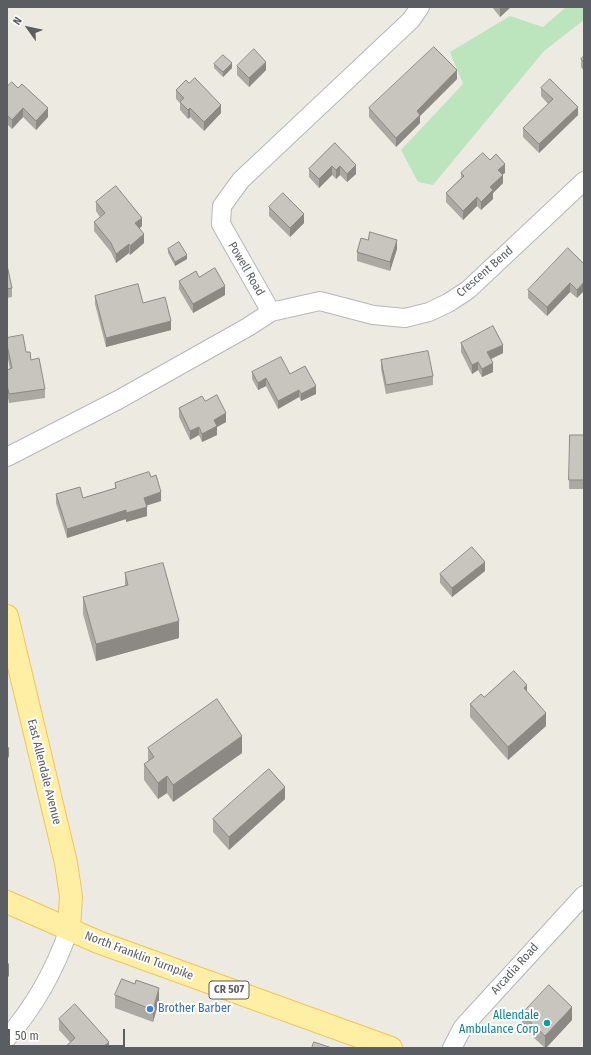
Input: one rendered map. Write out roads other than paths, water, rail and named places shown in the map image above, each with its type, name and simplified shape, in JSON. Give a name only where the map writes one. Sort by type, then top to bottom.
[{"type":"main road","name":"East Allendale Avenue","points":[[7,616],[66,863],[72,896],[69,929]]},
{"type":"main road","name":"CR 507","points":[[7,902],[69,929]]},
{"type":"main road","name":"North Franklin Turnpike","points":[[69,929],[98,942],[391,1048]]},
{"type":"street","name":"Powell Road","points":[[271,312],[221,224],[222,206],[241,180],[411,20],[420,7]]},
{"type":"street","name":"Crescent Bend","points":[[271,312],[320,301],[373,315],[405,318],[429,312],[448,303],[468,290],[584,181]]},
{"type":"street","points":[[7,457],[118,400],[248,327],[271,312]]},
{"type":"street","name":"Arcadia Road","points":[[452,1048],[463,1027],[584,895]]},
{"type":"street","points":[[7,1038],[20,1024],[48,979],[61,952],[69,929]]},
{"type":"place","name":"Brother Barber","points":[[150,1009]]},
{"type":"place","name":"Allendale Ambulance Corp","points":[[547,1023]]}]
